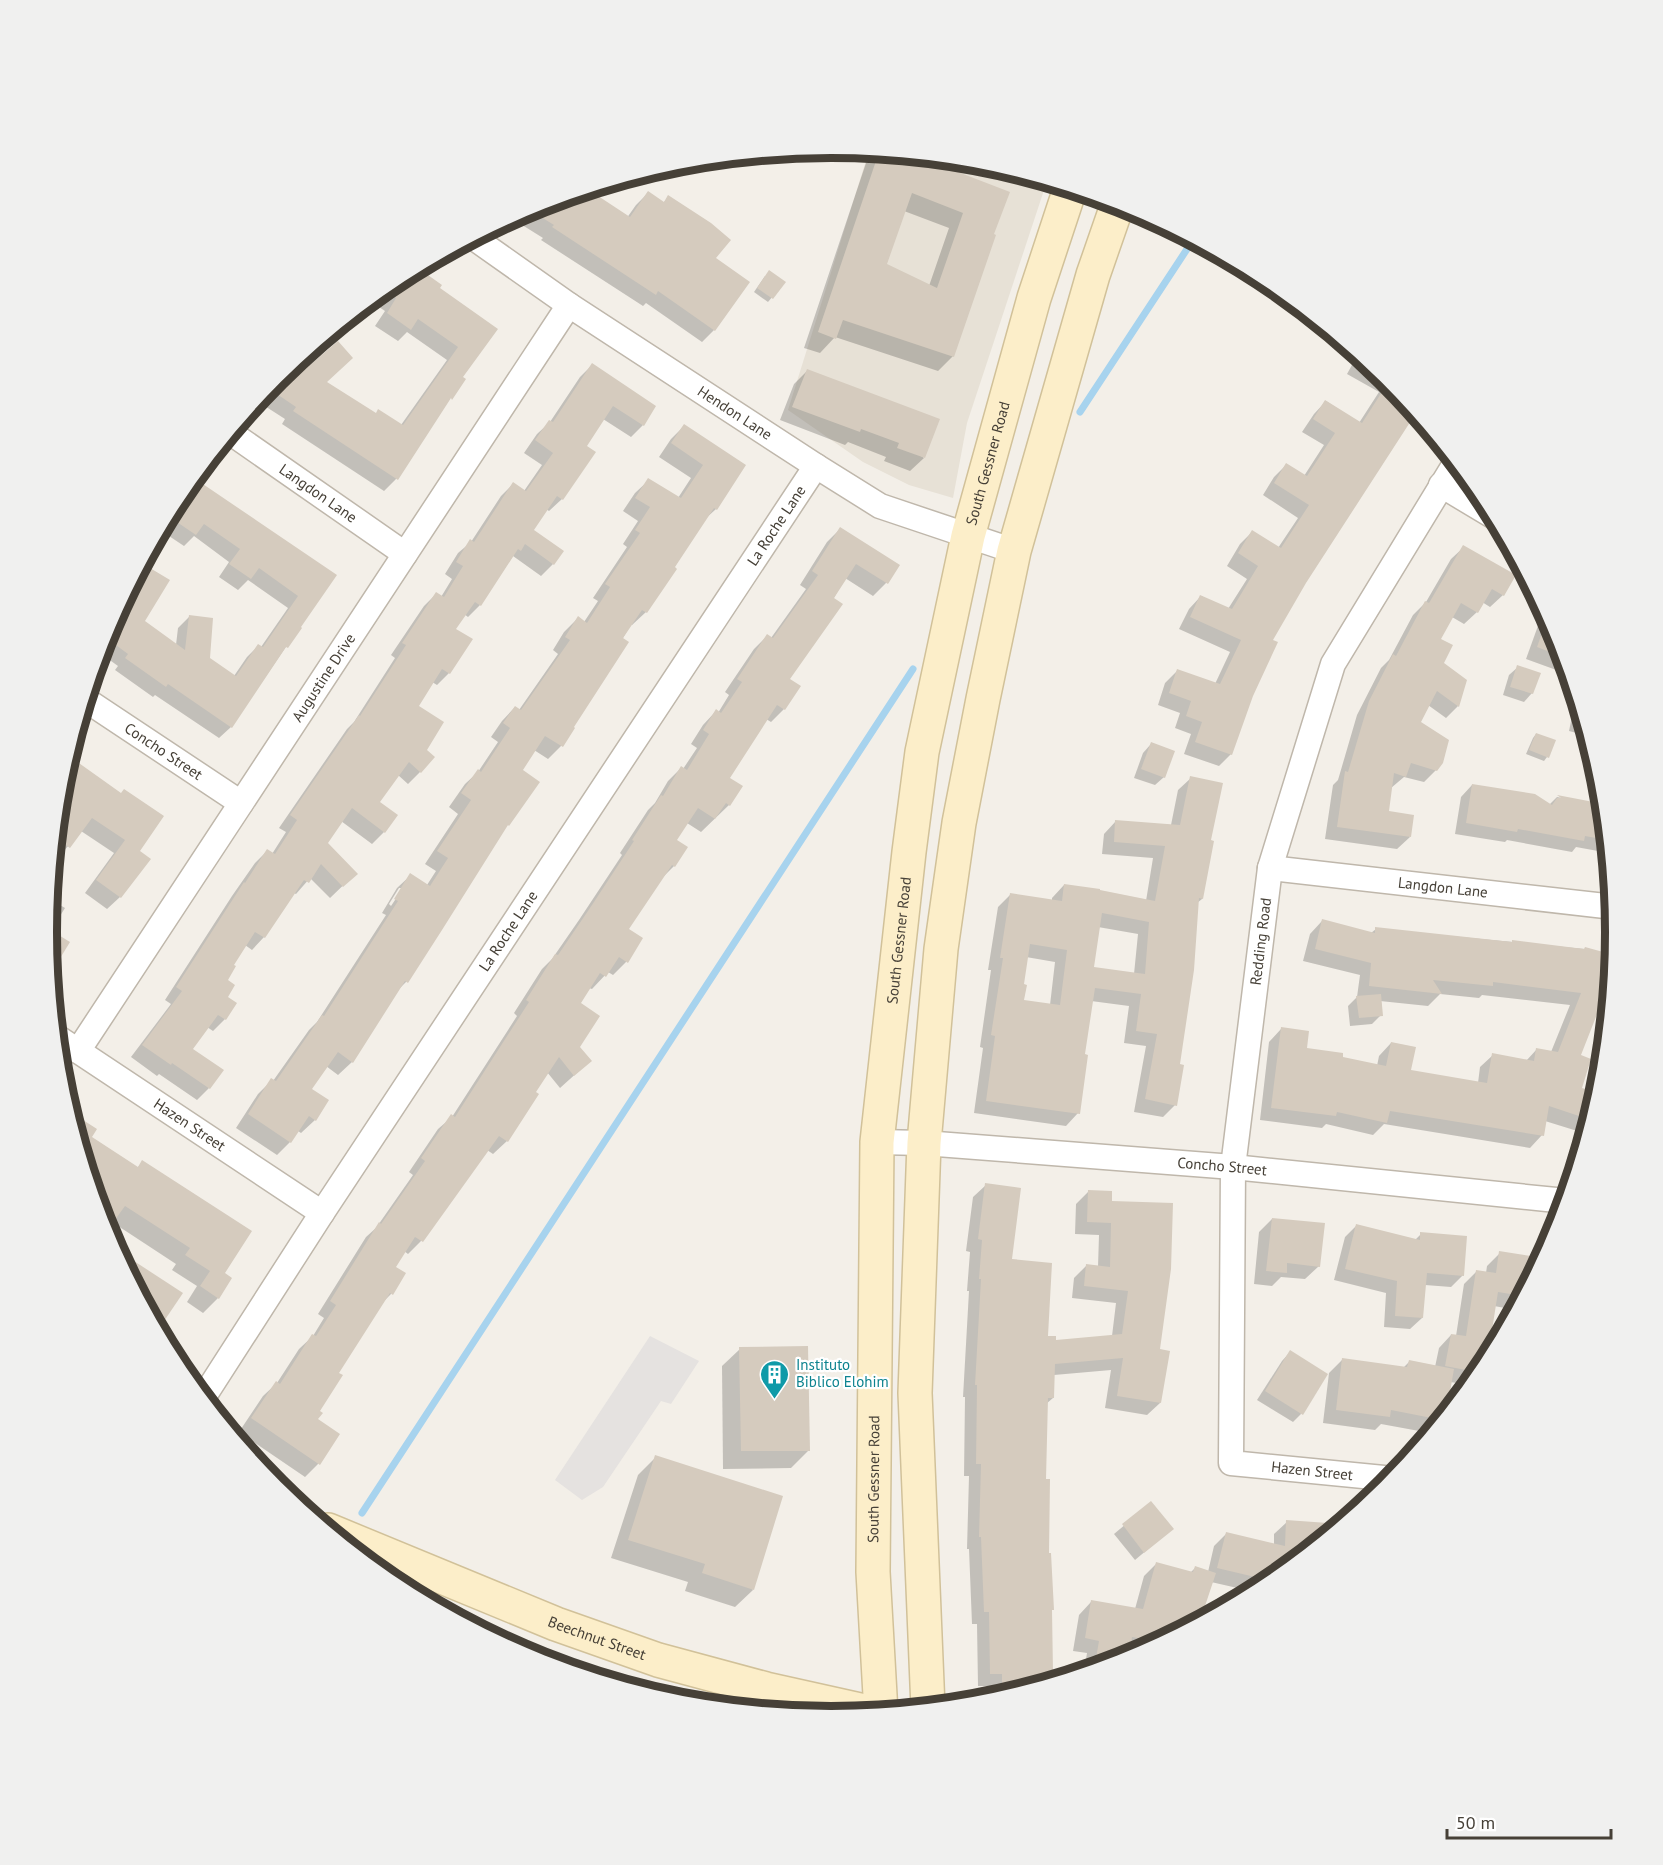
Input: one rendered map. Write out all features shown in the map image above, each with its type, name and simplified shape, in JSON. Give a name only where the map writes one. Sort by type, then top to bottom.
[{"type":"main road","name":"South Gessner Road","points":[[881,1705],[873,1572],[877,1142],[899,930],[922,752],[968,536],[1034,298],[1068,195]]},
{"type":"main road","points":[[928,1701],[915,1393],[924,1143],[941,949],[959,823],[982,699],[1014,551],[1090,286],[1115,212]]},
{"type":"main road","name":"Beechnut Street","points":[[351,1539],[556,1624],[658,1660],[766,1689],[845,1706]]},
{"type":"street","name":"Hendon Lane","points":[[480,243],[569,305],[880,506],[1014,551]]},
{"type":"street","name":"Augustine Drive","points":[[78,1051],[569,305]]},
{"type":"street","name":"Langdon Lane","points":[[237,437],[405,554]]},
{"type":"street","name":"La Roche Lane","points":[[208,1391],[322,1213],[816,466]]},
{"type":"street","name":"Redding Road","points":[[1231,1462],[1233,1167],[1270,868],[1333,664],[1452,469]]},
{"type":"street","points":[[1441,485],[1478,507]]},
{"type":"street","name":"Concho Street","points":[[92,704],[241,803]]},
{"type":"street","name":"Langdon Lane","points":[[1270,868],[1605,906]]},
{"type":"street","name":"Hazen Street","points":[[65,1043],[322,1213]]},
{"type":"street","name":"Concho Street","points":[[877,1142],[924,1143],[1233,1167],[1558,1200]]},
{"type":"street","name":"Hazen Street","points":[[1231,1462],[1381,1478]]},
{"type":"shaded area","points":[[866,159],[933,165],[983,173],[1045,188],[967,423],[953,498],[909,485],[863,462],[788,410]]},
{"type":"shaded area","points":[[650,1336],[699,1361],[671,1404],[661,1401],[603,1487],[582,1500],[555,1480]]},
{"type":"building","points":[[876,160],[945,167],[1010,192],[954,357],[843,320],[836,339],[818,332]],"holes":[[[912,193],[963,213],[937,288],[887,264]]]},
{"type":"building","points":[[648,191],[664,202],[668,195],[711,223],[731,240],[716,258],[750,282],[715,331],[658,291],[656,295],[552,227],[554,225],[539,216],[596,195],[630,217]]},
{"type":"building","points":[[769,270],[786,282],[773,299],[757,288]]},
{"type":"building","points":[[426,273],[442,285],[440,288],[498,329],[463,377],[466,379],[452,400],[451,398],[398,480],[293,411],[296,407],[276,393],[307,363],[310,365],[338,341],[353,358],[327,382],[376,413],[378,409],[403,425],[458,347],[418,319],[411,330],[387,313],[396,298],[392,295]]},
{"type":"building","points":[[592,363],[656,406],[644,426],[613,406],[587,446],[596,452],[563,500],[557,496],[534,530],[564,551],[554,565],[525,544],[521,551],[518,549],[481,606],[475,602],[456,629],[473,639],[450,674],[442,669],[419,706],[444,722],[427,750],[435,757],[421,773],[409,762],[380,802],[398,815],[385,833],[352,808],[328,843],[358,874],[343,887],[321,864],[309,883],[304,880],[265,938],[255,932],[234,965],[236,966],[228,980],[235,985],[228,997],[237,1003],[226,1020],[218,1015],[193,1049],[224,1070],[210,1089],[142,1045],[182,991],[176,987],[244,882],[267,849],[275,854],[297,820],[290,815],[360,716],[406,645],[402,643],[436,592],[444,597],[463,566],[456,562],[470,539],[474,542],[513,482],[526,491],[553,453],[535,440],[549,420],[553,422]]},
{"type":"building","points":[[807,369],[940,419],[925,458],[897,448],[899,443],[861,429],[860,432],[792,407]]},
{"type":"building","points":[[1383,390],[1412,420],[1306,583],[1273,640],[1278,642],[1253,696],[1232,755],[1195,742],[1202,722],[1186,716],[1191,701],[1169,693],[1177,669],[1220,684],[1241,640],[1190,617],[1200,595],[1232,609],[1258,566],[1238,553],[1252,530],[1281,548],[1309,505],[1274,483],[1286,463],[1307,476],[1335,433],[1313,419],[1325,400],[1362,423]]},
{"type":"building","points":[[684,424],[746,465],[717,510],[714,508],[647,613],[642,610],[623,638],[629,642],[563,747],[545,736],[523,770],[540,782],[508,825],[408,983],[405,981],[353,1063],[338,1052],[312,1089],[329,1100],[316,1121],[309,1116],[291,1143],[248,1114],[271,1078],[276,1081],[322,1015],[324,1016],[398,901],[394,899],[410,873],[430,886],[448,858],[437,851],[471,800],[461,793],[478,769],[481,772],[510,728],[503,723],[515,706],[521,710],[570,640],[565,637],[578,616],[587,623],[610,587],[605,584],[640,533],[635,530],[650,507],[635,498],[648,478],[681,498],[703,465],[671,443]]},
{"type":"building","points":[[201,483],[337,575],[232,728],[168,684],[166,687],[125,658],[128,654],[113,643],[137,590],[150,568],[170,580],[145,621],[185,650],[189,615],[213,618],[210,658],[236,676],[258,644],[263,647],[298,596],[259,568],[251,579],[229,564],[240,549],[204,524],[196,535],[176,521]]},
{"type":"building","points":[[840,527],[900,565],[888,584],[856,564],[834,598],[843,604],[790,679],[801,686],[785,710],[777,705],[730,778],[743,786],[730,806],[726,803],[715,819],[698,808],[677,840],[688,847],[675,867],[672,865],[629,929],[643,938],[628,963],[619,957],[606,977],[600,973],[581,1003],[600,1016],[580,1047],[592,1061],[574,1076],[559,1057],[536,1092],[539,1094],[508,1142],[499,1136],[423,1242],[415,1237],[396,1267],[406,1273],[393,1295],[390,1293],[339,1373],[343,1375],[320,1411],[323,1413],[318,1419],[340,1434],[320,1465],[251,1418],[276,1381],[280,1384],[312,1334],[316,1336],[336,1305],[330,1301],[379,1222],[381,1224],[425,1161],[421,1158],[451,1114],[455,1117],[529,1002],[526,1000],[555,954],[558,955],[592,905],[661,795],[663,796],[681,766],[687,770],[709,734],[703,730],[716,709],[721,713],[742,682],[737,679],[767,634],[773,638],[818,575],[812,571]]},
{"type":"building","points":[[1463,545],[1516,575],[1504,596],[1492,589],[1478,613],[1461,603],[1441,639],[1453,645],[1444,663],[1467,680],[1459,707],[1437,691],[1421,722],[1449,740],[1443,763],[1437,771],[1411,763],[1406,777],[1394,773],[1389,811],[1414,815],[1411,837],[1337,827],[1345,771],[1348,772],[1369,701],[1393,654],[1396,656],[1425,601],[1429,603]]},
{"type":"building","points":[[1544,628],[1554,654],[1537,647]]},
{"type":"building","points":[[1517,665],[1541,673],[1533,694],[1510,687]]},
{"type":"building","points":[[1536,733],[1556,740],[1549,758],[1529,750]]},
{"type":"building","points":[[1151,742],[1175,751],[1165,778],[1141,769]]},
{"type":"building","points":[[76,761],[121,793],[124,789],[164,816],[140,851],[151,859],[121,898],[96,880],[125,840],[92,818],[70,848],[63,843],[65,823],[69,817],[67,815]]},
{"type":"building","points":[[1190,776],[1223,783],[1211,840],[1214,841],[1203,899],[1199,898],[1194,970],[1180,1064],[1184,1065],[1177,1106],[1145,1099],[1157,1034],[1136,1031],[1141,994],[1095,988],[1085,1054],[1088,1055],[1080,1114],[986,1101],[995,1036],[991,1035],[1010,893],[1062,901],[1064,884],[1155,901],[1165,846],[1114,842],[1115,820],[1180,825]],"holes":[[[1102,913],[1149,922],[1145,974],[1094,967]],[[1030,944],[1067,950],[1060,1005],[1024,1000]]]},
{"type":"building","points":[[1472,784],[1535,794],[1552,805],[1557,798],[1561,798],[1557,795],[1594,802],[1600,839],[1585,836],[1584,841],[1518,829],[1517,832],[1466,823]]},
{"type":"building","points":[[1322,919],[1375,933],[1375,927],[1584,949],[1585,947],[1605,953],[1602,1004],[1581,1055],[1591,1059],[1582,1088],[1590,1090],[1583,1117],[1549,1106],[1544,1136],[1390,1111],[1387,1123],[1337,1112],[1336,1116],[1271,1108],[1281,1027],[1309,1031],[1307,1048],[1343,1053],[1343,1057],[1386,1066],[1391,1042],[1416,1047],[1411,1070],[1487,1083],[1492,1053],[1534,1061],[1536,1048],[1558,1052],[1581,993],[1493,982],[1493,986],[1433,980],[1442,994],[1369,986],[1371,963],[1315,949]]},
{"type":"building","points":[[57,934],[70,942],[58,961]]},
{"type":"building","points":[[1381,994],[1383,1016],[1359,1018],[1356,996]]},
{"type":"building","points":[[80,1118],[97,1129],[92,1137],[138,1167],[142,1160],[252,1231],[225,1273],[232,1278],[219,1299],[200,1286],[210,1271],[185,1255],[190,1248],[125,1206],[113,1222],[98,1181]]},
{"type":"building","points":[[985,1183],[1021,1188],[1012,1259],[1052,1263],[1048,1336],[1056,1336],[1056,1340],[1122,1334],[1128,1291],[1084,1286],[1086,1264],[1110,1267],[1111,1223],[1087,1222],[1088,1190],[1112,1191],[1112,1201],[1173,1203],[1171,1269],[1160,1349],[1170,1351],[1161,1403],[1117,1396],[1123,1358],[1055,1364],[1054,1398],[1048,1398],[1046,1479],[1050,1479],[1049,1553],[1051,1553],[1054,1610],[1052,1610],[1053,1673],[1042,1673],[1042,1678],[1002,1688],[1002,1674],[990,1674],[989,1612],[984,1612],[981,1537],[979,1537],[981,1464],[976,1464],[977,1385],[975,1385],[982,1240],[978,1239]]},
{"type":"building","points":[[1272,1218],[1325,1223],[1320,1267],[1287,1263],[1287,1273],[1266,1271]]},
{"type":"building","points":[[1356,1224],[1420,1240],[1420,1232],[1467,1236],[1464,1276],[1427,1273],[1423,1318],[1395,1316],[1397,1281],[1345,1269]]},
{"type":"building","points":[[1499,1251],[1534,1257],[1515,1295],[1498,1292],[1491,1338],[1476,1361],[1473,1359],[1470,1371],[1445,1366],[1451,1334],[1466,1336],[1476,1270],[1496,1273]]},
{"type":"building","points":[[129,1258],[183,1293],[163,1323]]},
{"type":"building","name":"Instituto Biblico Elohim","points":[[808,1346],[810,1451],[741,1451],[739,1347]]},
{"type":"building","points":[[1290,1350],[1328,1374],[1303,1415],[1265,1391]]},
{"type":"building","points":[[1342,1358],[1407,1367],[1409,1360],[1454,1369],[1449,1400],[1434,1418],[1391,1410],[1390,1417],[1336,1410]]},
{"type":"building","points":[[655,1455],[783,1496],[754,1590],[702,1573],[705,1564],[628,1540]]},
{"type":"building","points":[[1151,1501],[1174,1529],[1144,1553],[1122,1524]]},
{"type":"building","points":[[1286,1520],[1332,1523],[1259,1578],[1217,1568],[1226,1532],[1285,1546]]},
{"type":"building","points":[[1156,1562],[1193,1572],[1195,1566],[1216,1573],[1203,1611],[1147,1640],[1132,1637],[1131,1647],[1096,1660],[1099,1641],[1085,1638],[1091,1600],[1143,1609]]},
{"type":"waterway","points":[[1080,412],[1189,246]]},
{"type":"waterway","points":[[362,1513],[913,669]]},
{"type":"place","name":"Instituto Biblico Elohim","points":[[775,1400]]}]
